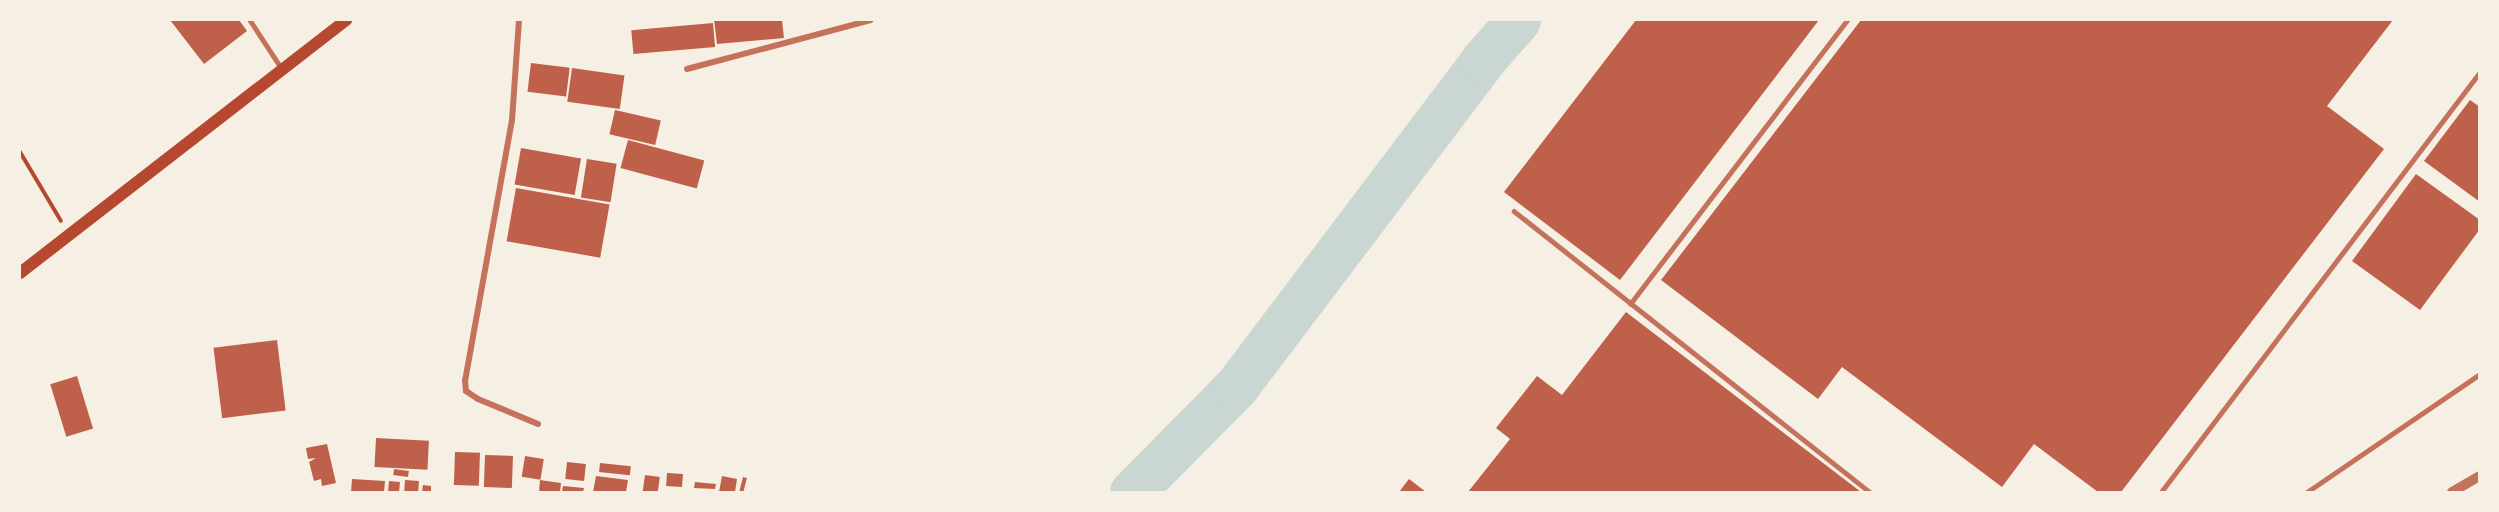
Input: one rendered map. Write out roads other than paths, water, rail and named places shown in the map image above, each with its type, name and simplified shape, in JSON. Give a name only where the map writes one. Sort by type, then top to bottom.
[{"type":"main road","points":[[20,273],[346,20]]},
{"type":"street","points":[[519,20],[512,120],[465,380],[466,391],[478,399],[538,424]]},
{"type":"street","points":[[687,69],[871,20]]},
{"type":"street","points":[[2452,492],[2480,476]]},
{"type":"lane","points":[[250,20],[282,69]]},
{"type":"lane","points":[[1630,304],[1847,20]]},
{"type":"lane","points":[[2162,492],[2480,72]]},
{"type":"lane","points":[[1514,211],[1870,492]]},
{"type":"lane","points":[[2307,492],[2480,374]]},
{"type":"waterway","points":[[1132,492],[1236,387],[1483,60],[1518,20]]}]
